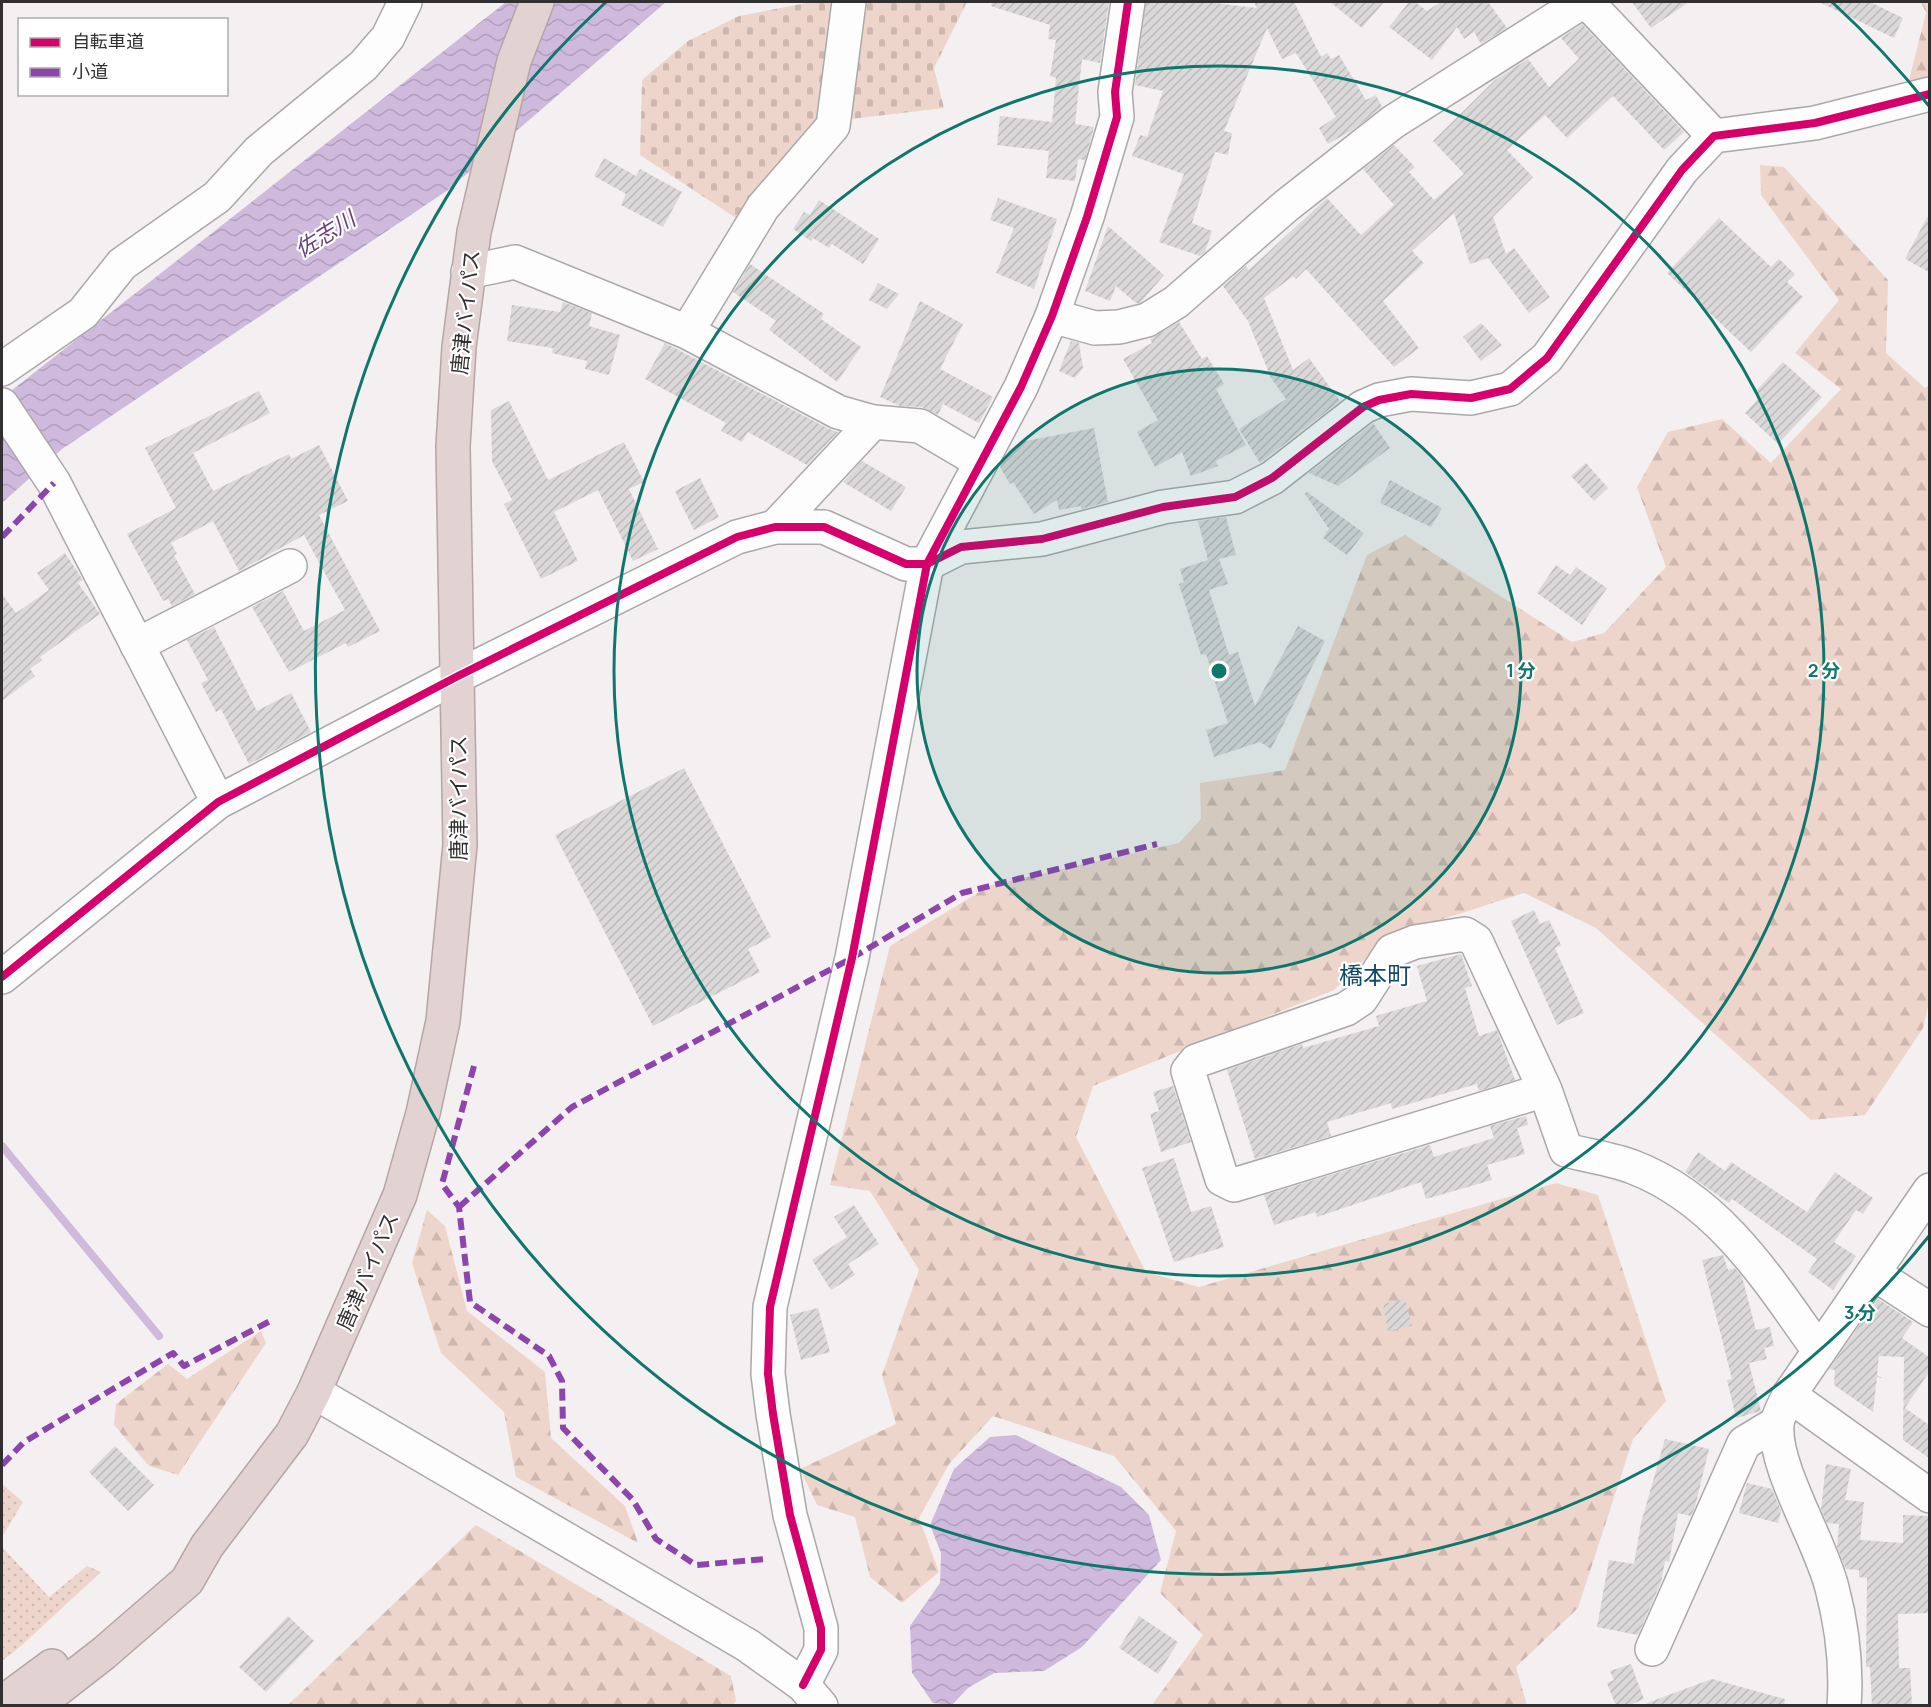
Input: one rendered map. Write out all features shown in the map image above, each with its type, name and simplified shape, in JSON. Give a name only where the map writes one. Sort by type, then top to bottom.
[{"type":"highway","name":"唐津バイパス","points":[[36,1706],[104,1653],[187,1581],[207,1546],[292,1434],[314,1392],[400,1195],[423,1113],[443,1021],[460,845],[453,446],[459,346],[474,232],[514,61],[537,2]]},
{"type":"highway","name":"唐津バイパス","points":[[2,1703],[93,1635],[174,1565],[207,1546]]},
{"type":"street","points":[[2,369],[83,312],[122,264],[217,197],[259,151],[363,66],[388,37],[405,2]]},
{"type":"street","points":[[687,332],[763,207],[833,126],[849,2]]},
{"type":"street","points":[[314,1392],[747,1645],[812,1695],[821,1650],[820,1628],[790,1515],[773,1414],[768,1374],[771,1307],[852,958],[927,564],[1021,387],[1052,316],[1087,217],[1118,117],[1115,92],[1128,2]]},
{"type":"street","points":[[1052,316],[1095,328],[1119,327],[1147,320],[1176,302],[1286,206],[1393,122],[1582,2]]},
{"type":"street","points":[[1587,2],[1714,136]]},
{"type":"street","points":[[2,977],[218,802],[458,676],[737,537],[775,527],[824,526],[906,564],[927,564],[961,547],[1042,539],[1163,507],[1235,497],[1272,478],[1363,406],[1379,400],[1411,394],[1471,398],[1510,389],[1547,358],[1682,170],[1714,136],[1815,123],[1929,94]]},
{"type":"street","points":[[468,272],[515,262],[687,332],[838,412],[873,422],[920,426],[981,462]]},
{"type":"street","points":[[2,405],[54,483],[218,802]]},
{"type":"street","points":[[775,527],[873,422]]},
{"type":"street","points":[[137,645],[290,566]]},
{"type":"street","points":[[1545,1090],[1234,1185],[1222,1179],[1188,1071],[1196,1061],[1346,1009],[1361,999],[1392,951],[1415,942],[1465,934],[1476,941],[1545,1090],[1566,1150],[1632,1166],[1678,1189],[1720,1222],[1762,1271],[1819,1351]]},
{"type":"street","points":[[1652,1649],[1744,1443],[1783,1409],[1819,1351],[1929,1190]]},
{"type":"street","points":[[1873,1273],[1929,1310]]},
{"type":"street","points":[[1783,1409],[1929,1496]]},
{"type":"street","points":[[1783,1409],[1785,1469],[1817,1541],[1832,1588],[1846,1678],[1844,1706]]},
{"type":"green space","points":[[812,2],[967,2],[934,68],[944,108],[826,122],[742,222],[640,155],[642,80],[688,41],[739,16]]},
{"type":"green space","points":[[1921,2],[1929,2],[1929,76],[1908,84],[1926,13]]},
{"type":"green space","points":[[1760,165],[1784,167],[1888,280],[1886,353],[1925,388],[1929,385],[1929,1003],[1923,1028],[1865,1115],[1811,1120],[1596,928],[1524,893],[1387,937],[1334,990],[1093,1086],[1076,1137],[1146,1272],[1199,1287],[1556,1183],[1598,1195],[1666,1401],[1633,1439],[1578,1608],[1516,1667],[1527,1705],[1152,1705],[1203,1635],[1160,1593],[1176,1531],[1114,1456],[993,1416],[949,1464],[919,1518],[939,1572],[902,1603],[870,1577],[855,1517],[817,1505],[800,1469],[896,1424],[882,1375],[919,1270],[870,1191],[830,1185],[890,946],[991,885],[1179,843],[1201,819],[1200,783],[1285,770],[1367,555],[1405,535],[1572,642],[1604,633],[1666,567],[1637,487],[1668,432],[1722,419],[1771,463],[1841,389],[1795,353],[1839,300],[1761,195]]},
{"type":"green space","points":[[427,1210],[445,1226],[467,1311],[545,1372],[551,1438],[625,1506],[638,1543],[516,1477],[504,1412],[441,1353],[412,1263]]},
{"type":"green space","points":[[261,1331],[266,1343],[178,1475],[149,1466],[114,1425],[116,1404],[168,1364],[187,1379]]},
{"type":"green space","points":[[2,1484],[23,1502],[2,1537]]},
{"type":"green space","points":[[476,1525],[731,1676],[736,1701],[732,1706],[288,1705]]},
{"type":"green space","points":[[2,1547],[49,1597],[87,1566],[101,1572],[2,1661]]},
{"type":"water","name":"佐志川","points":[[506,2],[666,2],[448,190],[62,449],[2,503],[2,398]]},
{"type":"water","points":[[1016,1435],[1121,1487],[1149,1515],[1161,1560],[1082,1647],[1044,1671],[994,1673],[968,1688],[952,1705],[933,1703],[912,1673],[910,1626],[940,1583],[941,1553],[930,1525],[954,1469],[990,1437]]},
{"type":"building","points":[[992,2],[1109,2],[1100,63],[1082,59],[1075,124],[1094,127],[1085,160],[1078,159],[1075,181],[1046,178],[1049,151],[997,145],[1000,116],[1052,122],[1056,78],[1050,76],[1056,40],[1048,39],[1050,25],[991,6]]},
{"type":"building","points":[[1146,2],[1205,2],[1257,8],[1254,2],[1294,2],[1321,57],[1327,53],[1331,59],[1339,55],[1366,100],[1376,95],[1382,107],[1353,130],[1328,144],[1319,128],[1336,117],[1296,53],[1282,59],[1267,28],[1224,131],[1232,133],[1228,155],[1215,152],[1192,223],[1212,231],[1205,252],[1200,256],[1159,242],[1184,174],[1132,156],[1140,135],[1147,137],[1163,91],[1135,85]]},
{"type":"building","points":[[1330,2],[1384,2],[1362,28]]},
{"type":"building","points":[[1409,2],[1415,2],[1427,11],[1441,2],[1488,2],[1507,28],[1481,44],[1474,32],[1464,39],[1457,27],[1432,60],[1389,27]]},
{"type":"building","points":[[1632,2],[1689,2],[1651,28]]},
{"type":"building","points":[[1819,2],[1870,2],[1903,18],[1894,38]]},
{"type":"building","points":[[1582,24],[1684,132],[1664,150],[1613,96],[1567,138],[1545,115],[1507,150],[1533,177],[1493,217],[1506,254],[1514,248],[1550,297],[1529,313],[1488,258],[1470,264],[1454,213],[1412,251],[1424,263],[1383,301],[1419,348],[1394,367],[1306,269],[1296,279],[1293,276],[1264,298],[1293,370],[1309,358],[1340,401],[1260,463],[1239,429],[1286,399],[1271,378],[1248,321],[1223,286],[1246,266],[1249,270],[1327,198],[1361,235],[1394,205],[1363,169],[1394,145],[1415,167],[1409,172],[1434,200],[1464,174],[1433,141],[1495,80],[1528,59],[1549,87],[1579,59],[1561,38]]},
{"type":"building","points":[[604,158],[636,176],[640,169],[682,192],[663,227],[621,205],[626,194],[594,176]]},
{"type":"building","points":[[998,198],[1057,219],[1034,289],[996,273],[1014,228],[990,220]]},
{"type":"building","points":[[819,200],[879,239],[863,264],[832,244],[829,248],[813,238],[811,241],[793,229],[804,212],[810,215]]},
{"type":"building","points":[[1929,214],[1929,272],[1905,259]]},
{"type":"building","points":[[1719,218],[1771,267],[1779,259],[1795,274],[1787,282],[1803,297],[1751,352],[1667,273]]},
{"type":"building","points":[[1108,226],[1164,275],[1140,303],[1136,303],[1116,286],[1110,301],[1085,291]]},
{"type":"building","points":[[750,264],[824,314],[821,319],[861,347],[837,382],[769,330],[776,321],[733,292]]},
{"type":"building","points":[[878,283],[899,294],[887,309],[869,300]]},
{"type":"building","points":[[920,301],[963,324],[940,369],[993,397],[979,423],[943,404],[938,415],[922,407],[900,406],[880,397]]},
{"type":"building","points":[[563,302],[592,313],[589,326],[620,335],[609,375],[585,369],[587,361],[552,353],[553,348],[507,341],[512,305],[560,312]]},
{"type":"building","points":[[1179,322],[1202,359],[1207,356],[1224,384],[1216,389],[1246,445],[1216,461],[1218,466],[1191,476],[1182,452],[1155,467],[1137,432],[1158,420],[1123,359],[1152,343],[1150,339]]},
{"type":"building","points":[[1481,323],[1502,345],[1481,361],[1463,337]]},
{"type":"building","points":[[1071,341],[1079,343],[1083,368],[1075,378],[1059,371]]},
{"type":"building","points":[[665,343],[838,432],[807,465],[748,432],[742,442],[721,431],[726,423],[645,379]]},
{"type":"building","points":[[1783,362],[1822,397],[1778,444],[1745,413],[1759,398],[1754,393]]},
{"type":"building","points":[[259,391],[270,413],[193,453],[213,491],[289,454],[291,459],[319,445],[348,501],[319,515],[380,631],[348,647],[346,643],[289,672],[252,607],[283,591],[304,631],[345,610],[304,535],[239,571],[213,521],[171,543],[177,554],[174,555],[195,594],[172,606],[168,599],[163,601],[127,534],[176,508],[145,448]]},
{"type":"building","points":[[509,401],[548,480],[624,442],[644,482],[629,489],[658,549],[633,561],[598,490],[554,512],[578,561],[541,579],[504,504],[512,500],[492,461],[491,410]]},
{"type":"building","points":[[1373,423],[1390,448],[1338,486],[1309,473]]},
{"type":"building","points":[[1094,428],[1108,502],[1081,509],[1081,506],[1059,510],[1057,500],[1034,514],[1013,482],[1010,484],[1000,467],[1009,450],[1021,442]]},
{"type":"building","points":[[862,461],[906,487],[891,511],[843,482]]},
{"type":"building","points":[[1586,463],[1608,488],[1594,501],[1571,476]]},
{"type":"building","points":[[700,478],[719,517],[694,530],[675,491]]},
{"type":"building","points":[[1390,480],[1442,508],[1431,527],[1380,503]]},
{"type":"building","points":[[1307,492],[1364,533],[1347,555],[1323,538],[1329,529],[1305,494]]},
{"type":"building","points":[[1226,517],[1236,555],[1219,559],[1228,584],[1209,590],[1229,655],[1238,652],[1255,706],[1298,626],[1325,641],[1271,749],[1260,742],[1214,757],[1206,730],[1228,723],[1206,654],[1201,655],[1179,584],[1184,582],[1180,569],[1208,560],[1198,521]]},
{"type":"building","points":[[65,553],[83,580],[78,583],[100,614],[40,657],[42,660],[30,669],[35,676],[2,701],[2,594],[16,613],[49,590],[37,573]]},
{"type":"building","points":[[1556,565],[1570,575],[1576,567],[1607,588],[1582,625],[1537,593]]},
{"type":"building","points":[[214,627],[257,711],[291,693],[311,732],[249,764],[221,709],[216,712],[201,683],[208,680],[187,640]]},
{"type":"building","points":[[684,768],[771,937],[748,949],[760,972],[653,1026],[555,835]]},
{"type":"building","points":[[1534,910],[1540,924],[1549,920],[1561,945],[1555,948],[1584,1013],[1557,1025],[1511,921]]},
{"type":"building","points":[[1461,954],[1472,986],[1465,988],[1479,1036],[1497,1030],[1515,1080],[1479,1091],[1477,1084],[1392,1109],[1391,1103],[1327,1122],[1331,1136],[1255,1159],[1227,1070],[1302,1044],[1303,1048],[1379,1026],[1376,1016],[1427,1001],[1417,966]]},
{"type":"building","points":[[1173,1086],[1191,1142],[1161,1152],[1150,1114],[1159,1111],[1153,1092]]},
{"type":"building","points":[[1526,1116],[1528,1125],[1517,1128],[1525,1154],[1487,1165],[1492,1180],[1426,1199],[1421,1182],[1317,1217],[1316,1212],[1274,1225],[1264,1195],[1430,1145],[1434,1157],[1494,1138],[1490,1126]]},
{"type":"building","points":[[1698,1152],[1725,1171],[1731,1162],[1807,1212],[1835,1172],[1873,1198],[1863,1214],[1856,1210],[1834,1242],[1856,1256],[1833,1290],[1808,1272],[1817,1259],[1732,1199],[1729,1203],[1685,1172]]},
{"type":"building","points":[[1174,1158],[1191,1212],[1211,1206],[1224,1247],[1174,1262],[1142,1168]]},
{"type":"building","points":[[854,1205],[879,1244],[848,1264],[855,1275],[831,1290],[812,1260],[847,1237],[834,1217]]},
{"type":"building","points":[[1723,1255],[1728,1270],[1735,1268],[1742,1277],[1756,1330],[1770,1327],[1774,1346],[1764,1348],[1767,1359],[1749,1363],[1761,1411],[1736,1418],[1727,1380],[1732,1379],[1702,1260]]},
{"type":"building","points":[[1405,1299],[1412,1326],[1388,1331],[1383,1304]]},
{"type":"building","points":[[1878,1299],[1913,1322],[1902,1338],[1929,1357],[1929,1372],[1905,1408],[1929,1425],[1929,1458],[1903,1440],[1904,1357],[1879,1356],[1877,1375],[1882,1378],[1877,1377],[1873,1412],[1834,1385],[1835,1370],[1829,1369]]},
{"type":"building","points":[[818,1308],[830,1352],[801,1360],[790,1315]]},
{"type":"building","points":[[1665,1439],[1709,1449],[1695,1507],[1691,1516],[1678,1513],[1669,1562],[1665,1561],[1661,1582],[1638,1635],[1597,1627],[1609,1560],[1634,1564],[1641,1523]]},
{"type":"building","points":[[115,1446],[154,1485],[128,1511],[89,1472]]},
{"type":"building","points":[[1826,1464],[1851,1469],[1845,1500],[1864,1502],[1860,1540],[1903,1543],[1903,1515],[1928,1516],[1929,1613],[1898,1614],[1899,1668],[1910,1668],[1912,1706],[1872,1706],[1870,1667],[1866,1667],[1867,1578],[1859,1577],[1859,1570],[1846,1569],[1837,1547],[1839,1524],[1827,1523],[1821,1509]]},
{"type":"building","points":[[1747,1483],[1772,1489],[1781,1511],[1778,1523],[1739,1513]]},
{"type":"building","points":[[288,1616],[314,1641],[266,1692],[239,1667]]},
{"type":"building","points":[[1139,1616],[1178,1642],[1158,1674],[1119,1648]]},
{"type":"building","points":[[1631,1664],[1644,1699],[1627,1706],[1616,1706],[1607,1683],[1614,1680],[1610,1671]]},
{"type":"building","points":[[1712,1679],[1785,1699],[1784,1706],[1647,1706],[1647,1703]]},
{"type":"waterway","points":[[2,1146],[159,1336]]},
{"type":"marked path","points":[[2,537],[54,483]]},
{"type":"marked path","points":[[459,1207],[572,1107],[852,958],[962,893],[1157,844]]},
{"type":"marked path","points":[[474,1066],[442,1184],[459,1207],[470,1302],[549,1356],[562,1381],[563,1428],[633,1500],[656,1539],[696,1565],[767,1559]]},
{"type":"marked path","points":[[2,1465],[24,1442],[173,1353],[184,1366],[274,1319]]},
{"type":"cycle path","points":[[803,1685],[821,1650],[821,1628],[790,1515],[773,1414],[768,1374],[770,1307],[852,958],[927,564],[1021,387],[1052,316],[1087,217],[1117,117],[1115,92],[1128,2]]},
{"type":"cycle path","points":[[2,977],[218,802],[458,676],[737,537],[775,527],[824,527],[906,564],[927,564],[961,547],[1042,539],[1163,507],[1235,497],[1272,478],[1363,407],[1379,400],[1411,394],[1471,398],[1510,389],[1547,358],[1682,170],[1714,136],[1815,123],[1930,94]]},
{"type":"district","name":"橋本町","points":[[1375,974]]}]
